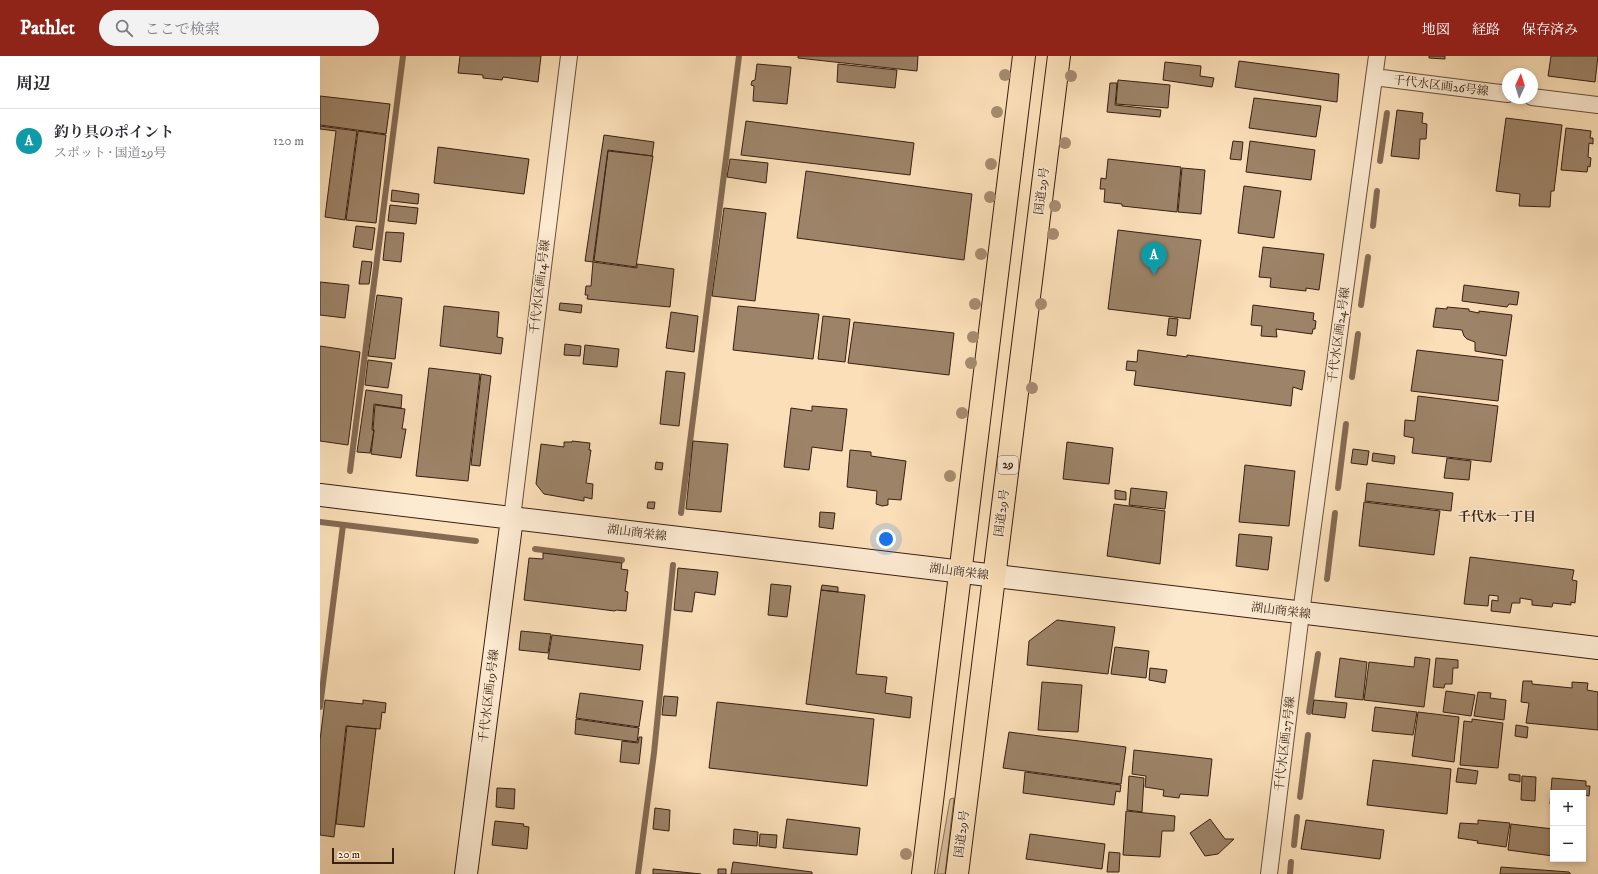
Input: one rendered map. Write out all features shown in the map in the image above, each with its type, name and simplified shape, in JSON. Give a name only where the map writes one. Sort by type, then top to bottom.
[{"type":"highway","points":[[923,874],[1024,56]]},
{"type":"highway","name":"国道29号","points":[[957,874],[1059,56]]},
{"type":"street","name":"千代水区画14号線","points":[[512,518],[570,56]]},
{"type":"street","name":"千代水区画24号線","points":[[1301,613],[1376,56]]},
{"type":"street","name":"千代水区画26号線","points":[[1374,77],[1502,93]]},
{"type":"street","points":[[1538,98],[1598,105]]},
{"type":"street","name":"湖山商栄線","points":[[320,495],[1598,648]]},
{"type":"street","name":"千代水区画19号線","points":[[466,874],[512,518]]},
{"type":"street","name":"千代水区画27号線","points":[[1269,874],[1301,613]]},
{"type":"shaded area","points":[[954,798],[945,874],[937,874],[950,799]]},
{"type":"building","points":[[460,56],[541,56],[538,82],[503,77],[502,80],[483,78],[483,75],[458,73]]},
{"type":"building","points":[[798,56],[918,56],[917,71],[798,58]]},
{"type":"building","points":[[1429,56],[1445,56],[1445,59],[1429,58]]},
{"type":"building","points":[[1551,56],[1598,56],[1595,82],[1548,76]]},
{"type":"building","points":[[1239,61],[1339,74],[1337,102],[1235,87]]},
{"type":"building","points":[[1165,62],[1201,66],[1200,76],[1214,78],[1212,87],[1163,80]]},
{"type":"building","points":[[757,64],[791,67],[787,104],[753,101],[754,86],[751,85],[752,81],[755,80]]},
{"type":"building","points":[[838,64],[897,70],[895,88],[837,82]]},
{"type":"building","points":[[1118,80],[1170,85],[1168,108],[1116,104]]},
{"type":"building","points":[[1110,83],[1117,83],[1115,105],[1161,110],[1160,117],[1107,112]]},
{"type":"building","points":[[320,96],[390,104],[386,134],[320,125]]},
{"type":"building","points":[[1254,98],[1321,106],[1316,137],[1249,128]]},
{"type":"building","points":[[1397,110],[1423,113],[1422,123],[1427,124],[1426,139],[1420,139],[1419,159],[1391,156]]},
{"type":"building","points":[[1506,118],[1562,125],[1554,191],[1551,191],[1550,207],[1519,206],[1520,194],[1496,191]]},
{"type":"building","points":[[746,121],[914,143],[910,175],[741,155]]},
{"type":"building","points":[[320,126],[357,131],[345,220],[325,217],[336,131],[320,129]]},
{"type":"building","points":[[1566,128],[1591,131],[1590,138],[1593,138],[1593,144],[1589,143],[1588,157],[1591,158],[1590,167],[1588,166],[1587,172],[1561,170]]},
{"type":"building","points":[[358,131],[386,135],[376,223],[346,220]]},
{"type":"building","points":[[604,135],[654,142],[652,156],[608,150],[593,262],[585,261]]},
{"type":"building","points":[[1233,141],[1243,142],[1241,160],[1230,159]]},
{"type":"building","points":[[1250,141],[1315,150],[1311,180],[1246,172]]},
{"type":"building","points":[[438,147],[529,159],[524,194],[434,183]]},
{"type":"building","points":[[608,151],[653,156],[636,267],[594,261]]},
{"type":"building","points":[[730,159],[768,163],[766,183],[727,177]]},
{"type":"building","points":[[1108,159],[1181,167],[1177,212],[1122,206],[1122,204],[1104,202],[1105,189],[1100,189],[1101,178],[1106,179]]},
{"type":"building","points":[[1182,168],[1205,170],[1201,214],[1178,212]]},
{"type":"building","points":[[806,171],[972,194],[964,260],[797,238]]},
{"type":"building","points":[[1244,186],[1281,191],[1274,238],[1238,233]]},
{"type":"building","points":[[392,190],[419,194],[418,204],[391,201]]},
{"type":"building","points":[[390,205],[418,208],[416,224],[388,221]]},
{"type":"building","points":[[724,208],[766,213],[755,301],[712,296]]},
{"type":"building","points":[[356,226],[375,228],[372,250],[353,247]]},
{"type":"building","points":[[1118,230],[1201,240],[1190,319],[1108,309]]},
{"type":"building","points":[[386,232],[404,233],[401,262],[383,260]]},
{"type":"building","points":[[1263,247],[1324,254],[1319,290],[1306,288],[1306,291],[1270,287],[1271,278],[1259,277]]},
{"type":"building","points":[[362,261],[372,262],[369,284],[359,284]]},
{"type":"building","points":[[593,262],[637,268],[637,264],[674,269],[670,307],[587,299],[588,295],[585,295],[586,286],[591,286]]},
{"type":"building","points":[[320,282],[349,285],[345,318],[320,315]]},
{"type":"building","points":[[1464,285],[1519,292],[1517,305],[1509,304],[1507,307],[1462,301]]},
{"type":"building","points":[[377,295],[402,298],[395,359],[368,356]]},
{"type":"building","points":[[560,303],[582,305],[581,313],[559,310]]},
{"type":"building","points":[[1253,305],[1314,313],[1313,320],[1316,321],[1315,329],[1313,329],[1312,334],[1276,329],[1277,337],[1261,336],[1262,326],[1251,325]]},
{"type":"building","points":[[444,306],[499,312],[497,337],[503,338],[501,354],[440,346]]},
{"type":"building","points":[[738,306],[819,314],[813,359],[733,350]]},
{"type":"building","points":[[1447,307],[1469,309],[1469,311],[1479,313],[1479,311],[1512,315],[1506,356],[1475,351],[1475,342],[1467,339],[1462,330],[1433,327],[1436,308],[1447,309]]},
{"type":"building","points":[[671,312],[698,316],[694,352],[666,348]]},
{"type":"building","points":[[823,316],[850,319],[845,362],[818,359]]},
{"type":"building","points":[[1169,318],[1178,319],[1176,336],[1167,335]]},
{"type":"building","points":[[854,322],[954,333],[949,375],[848,363]]},
{"type":"building","points":[[565,344],[581,346],[580,356],[564,355]]},
{"type":"building","points":[[585,345],[619,349],[617,367],[583,364]]},
{"type":"building","points":[[320,346],[360,352],[348,445],[320,441]]},
{"type":"building","points":[[1138,350],[1305,371],[1302,390],[1293,387],[1291,406],[1134,385],[1136,371],[1126,370],[1127,361],[1137,362]]},
{"type":"building","points":[[1417,350],[1503,360],[1498,401],[1411,391]]},
{"type":"building","points":[[368,360],[392,363],[388,388],[365,385]]},
{"type":"building","points":[[429,368],[480,374],[468,481],[416,476]]},
{"type":"building","points":[[666,371],[685,373],[679,426],[660,424]]},
{"type":"building","points":[[481,374],[491,376],[480,466],[471,465]]},
{"type":"building","points":[[366,390],[402,395],[401,408],[374,404],[372,430],[374,430],[370,453],[357,452]]},
{"type":"building","points":[[1418,396],[1498,406],[1491,462],[1412,453],[1414,438],[1404,436],[1405,420],[1415,421]]},
{"type":"building","points":[[375,405],[405,409],[402,429],[406,429],[401,458],[371,454]]},
{"type":"building","points":[[812,406],[847,409],[842,451],[812,447],[809,470],[784,467],[791,408],[812,411]]},
{"type":"building","points":[[572,441],[590,443],[589,450],[591,450],[586,483],[593,484],[592,499],[584,497],[584,501],[544,494],[536,484],[541,444],[564,447],[564,442]]},
{"type":"building","points":[[693,441],[728,444],[721,512],[686,509]]},
{"type":"building","points":[[1067,442],[1113,448],[1109,484],[1063,479]]},
{"type":"building","points":[[1353,449],[1369,451],[1367,465],[1351,463]]},
{"type":"building","points":[[850,450],[871,452],[871,456],[906,461],[901,500],[888,499],[888,505],[882,506],[876,504],[877,491],[847,487]]},
{"type":"building","points":[[1373,453],[1395,456],[1394,464],[1372,461]]},
{"type":"building","points":[[1447,458],[1471,461],[1469,480],[1444,478]]},
{"type":"building","points":[[656,462],[663,463],[662,470],[655,469]]},
{"type":"building","points":[[1245,465],[1295,471],[1289,526],[1239,522]]},
{"type":"building","points":[[1367,483],[1453,493],[1451,511],[1365,501]]},
{"type":"building","points":[[1131,488],[1167,492],[1165,509],[1129,505]]},
{"type":"building","points":[[1115,490],[1126,492],[1126,500],[1115,499]]},
{"type":"building","points":[[648,502],[655,502],[654,509],[647,508]]},
{"type":"building","points":[[1364,502],[1440,511],[1434,555],[1359,546]]},
{"type":"building","points":[[1114,504],[1165,511],[1160,564],[1107,556]]},
{"type":"building","points":[[820,512],[835,513],[833,529],[819,527]]},
{"type":"building","points":[[1239,534],[1272,537],[1268,570],[1236,566]]},
{"type":"building","points":[[543,553],[622,563],[621,569],[628,570],[625,591],[628,592],[626,611],[524,600],[529,558],[543,559]]},
{"type":"building","points":[[1470,557],[1574,570],[1572,580],[1577,581],[1575,603],[1571,602],[1571,605],[1553,603],[1552,607],[1532,605],[1532,600],[1520,598],[1520,603],[1512,603],[1510,613],[1491,611],[1492,600],[1498,601],[1498,596],[1489,595],[1488,606],[1464,604]]},
{"type":"building","points":[[678,568],[718,572],[715,595],[695,592],[692,612],[674,610]]},
{"type":"building","points":[[771,584],[791,586],[787,617],[768,615]]},
{"type":"building","points":[[822,585],[838,587],[838,592],[821,590]]},
{"type":"building","points":[[821,590],[865,595],[856,674],[887,677],[885,693],[912,697],[910,718],[806,704]]},
{"type":"building","points":[[1057,620],[1115,627],[1108,674],[1027,665],[1029,641]]},
{"type":"building","points":[[521,631],[551,634],[548,653],[519,650]]},
{"type":"building","points":[[552,635],[643,645],[640,670],[548,659]]},
{"type":"building","points":[[1115,647],[1149,651],[1146,678],[1111,674]]},
{"type":"building","points":[[1415,657],[1430,659],[1424,707],[1364,700],[1369,662],[1414,667]]},
{"type":"building","points":[[1340,658],[1367,662],[1363,700],[1335,697]]},
{"type":"building","points":[[1436,658],[1458,660],[1458,668],[1453,668],[1452,684],[1445,684],[1444,688],[1433,687]]},
{"type":"building","points":[[1150,668],[1167,670],[1165,683],[1149,680]]},
{"type":"building","points":[[1523,681],[1532,681],[1532,684],[1572,688],[1572,682],[1588,683],[1587,690],[1598,692],[1598,730],[1526,723],[1529,703],[1521,702]]},
{"type":"building","points":[[1042,682],[1082,685],[1078,732],[1038,730]]},
{"type":"building","points":[[1446,691],[1475,695],[1471,716],[1443,712]]},
{"type":"building","points":[[1478,692],[1491,693],[1490,698],[1506,700],[1504,720],[1474,716]]},
{"type":"building","points":[[580,693],[643,701],[639,727],[576,718]]},
{"type":"building","points":[[664,696],[678,697],[676,716],[662,715]]},
{"type":"building","points":[[325,700],[363,704],[363,700],[386,703],[385,713],[382,712],[380,729],[346,726],[334,837],[320,835],[320,740]]},
{"type":"building","points":[[1314,700],[1347,703],[1345,718],[1312,714]]},
{"type":"building","points":[[717,702],[874,719],[867,786],[709,768]]},
{"type":"building","points":[[1375,707],[1417,712],[1413,735],[1372,731]]},
{"type":"building","points":[[1418,712],[1459,717],[1454,762],[1412,756]]},
{"type":"building","points":[[576,719],[639,728],[637,742],[575,734]]},
{"type":"building","points":[[1472,719],[1503,723],[1498,768],[1460,765],[1464,721],[1472,722]]},
{"type":"building","points":[[1516,725],[1528,727],[1527,738],[1515,736]]},
{"type":"building","points":[[347,726],[376,729],[364,827],[336,824]]},
{"type":"building","points":[[1009,732],[1126,747],[1121,784],[1003,768]]},
{"type":"building","points":[[639,737],[642,737],[639,764],[620,762],[622,741],[638,743]]},
{"type":"building","points":[[1134,750],[1212,759],[1208,796],[1180,794],[1179,798],[1163,796],[1164,790],[1145,787],[1146,776],[1132,774]]},
{"type":"building","points":[[1373,760],[1451,769],[1447,814],[1367,805]]},
{"type":"building","points":[[1458,768],[1478,771],[1476,784],[1456,782]]},
{"type":"building","points":[[1025,772],[1121,785],[1120,792],[1116,791],[1114,805],[1023,793]]},
{"type":"building","points":[[1509,774],[1520,775],[1520,782],[1509,780]]},
{"type":"building","points":[[1129,776],[1144,778],[1142,812],[1127,810]]},
{"type":"building","points":[[1522,776],[1536,777],[1535,801],[1521,800]]},
{"type":"building","points":[[1552,778],[1586,781],[1586,786],[1590,786],[1589,796],[1586,795],[1586,790],[1551,790]]},
{"type":"building","points":[[497,788],[515,789],[514,809],[496,807]]},
{"type":"building","points":[[655,808],[670,810],[669,831],[653,829]]},
{"type":"building","points":[[1126,811],[1175,816],[1174,831],[1162,831],[1160,857],[1123,855]]},
{"type":"building","points":[[787,819],[860,828],[857,855],[783,848]]},
{"type":"building","points":[[1210,819],[1225,839],[1234,839],[1218,854],[1205,856],[1190,833]]},
{"type":"building","points":[[1306,820],[1384,830],[1380,859],[1301,849]]},
{"type":"building","points":[[1478,820],[1510,823],[1506,847],[1477,843],[1478,841],[1458,838],[1460,823],[1478,824]]},
{"type":"building","points":[[495,821],[524,824],[523,826],[529,827],[527,849],[492,845]]},
{"type":"building","points":[[1511,824],[1550,829],[1550,856],[1508,850]]},
{"type":"building","points":[[734,829],[758,832],[757,846],[733,844]]},
{"type":"building","points":[[760,834],[777,835],[776,848],[759,846]]},
{"type":"building","points":[[1030,834],[1105,844],[1102,869],[1026,859]]},
{"type":"building","points":[[1109,852],[1120,853],[1119,872],[1107,872]]},
{"type":"building","points":[[733,862],[812,872],[812,874],[731,874]]},
{"type":"building","points":[[1501,867],[1569,872],[1571,874],[1500,874]]},
{"type":"building","points":[[653,869],[701,874],[653,874]]},
{"type":"building","points":[[718,869],[726,869],[726,874],[718,874]]},
{"type":"waterway","points":[[350,471],[403,56]]},
{"type":"waterway","points":[[681,513],[739,56]]},
{"type":"waterway","points":[[1380,161],[1387,113]]},
{"type":"waterway","points":[[1373,226],[1377,191]]},
{"type":"waterway","points":[[1361,305],[1368,257]]},
{"type":"waterway","points":[[1352,377],[1358,334]]},
{"type":"waterway","points":[[1338,488],[1346,424]]},
{"type":"waterway","points":[[1327,579],[1335,513]]},
{"type":"waterway","points":[[320,522],[476,541]]},
{"type":"waterway","points":[[320,707],[343,525]]},
{"type":"waterway","points":[[535,549],[622,560]]},
{"type":"waterway","points":[[638,874],[654,753],[673,565]]},
{"type":"waterway","points":[[1309,712],[1318,654]]},
{"type":"waterway","points":[[1300,797],[1308,735]]},
{"type":"waterway","points":[[1294,845],[1297,817]]},
{"type":"waterway","points":[[1290,874],[1291,862]]},
{"type":"place","name":"釣り具のポイント","points":[[1154,275]]},
{"type":"district","name":"千代水一丁目","points":[[1497,517]]}]
